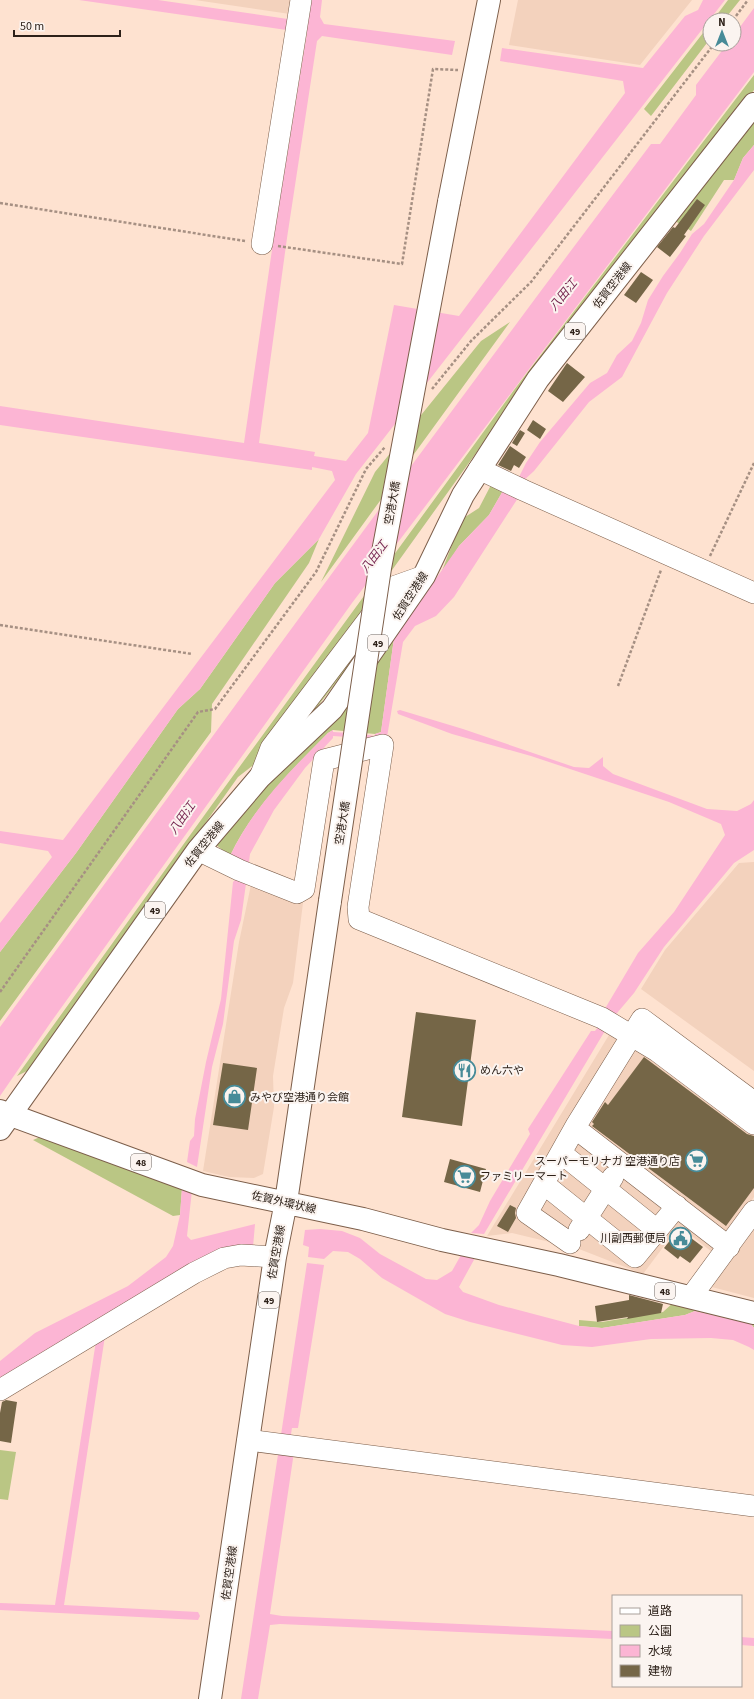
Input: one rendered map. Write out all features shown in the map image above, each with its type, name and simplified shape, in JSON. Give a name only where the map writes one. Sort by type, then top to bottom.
[{"type":"main road","name":"49","points":[[476,65],[489,0]]},
{"type":"main road","name":"空港大橋","points":[[330,901],[380,568],[476,65]]},
{"type":"main road","name":"佐賀空港線","points":[[4,1118],[198,850],[260,777],[332,709],[424,576],[463,495],[538,379],[754,104]]},
{"type":"main road","name":"佐賀空港線","points":[[210,1699],[275,1257],[286,1202],[330,901]]},
{"type":"main road","name":"佐賀外環状線","points":[[4,1118],[202,1185],[363,1219],[442,1240],[567,1267]]},
{"type":"main road","name":"48","points":[[567,1267],[754,1312]]},
{"type":"street","points":[[262,244],[298,17]]},
{"type":"street","points":[[479,469],[754,593]]},
{"type":"street","points":[[198,850],[244,872],[297,893],[304,889],[324,760],[383,745],[358,907],[359,919],[607,1021],[657,1051],[754,1124]]},
{"type":"street","points":[[570,1243],[528,1214],[575,1128],[642,1019],[754,1102]]},
{"type":"street","points":[[575,1128],[728,1247]]},
{"type":"street","points":[[561,1153],[657,1230]]},
{"type":"street","points":[[567,1267],[570,1243],[621,1163]]},
{"type":"street","points":[[544,1184],[635,1257],[676,1206]]},
{"type":"street","points":[[691,1297],[754,1211]]},
{"type":"street","points":[[0,1390],[194,1273],[224,1258],[241,1255],[275,1257]]},
{"type":"street","points":[[248,1440],[754,1506]]},
{"type":"path","points":[[739,12],[748,0]]},
{"type":"path","points":[[431,390],[471,341],[531,282],[708,52]]},
{"type":"path","points":[[294,248],[402,264],[433,69],[457,70],[476,65]]},
{"type":"path","points":[[0,203],[262,244]]},
{"type":"path","points":[[0,992],[198,712],[215,709],[316,572],[366,469],[386,444]]},
{"type":"path","points":[[703,570],[754,463]]},
{"type":"path","points":[[618,686],[667,554]]},
{"type":"path","points":[[0,625],[192,654]]},
{"type":"shaded area","points":[[195,0],[293,0],[290,14]]},
{"type":"shaded area","points":[[518,0],[692,0],[640,65],[509,45]]},
{"type":"shaded area","points":[[754,862],[754,1071],[641,989],[665,950],[739,863]]},
{"type":"shaded area","points":[[252,880],[303,903],[293,983],[284,1008],[273,1076],[274,1107],[263,1174],[254,1178],[229,1177],[203,1171],[239,942]]},
{"type":"shaded area","points":[[612,1030],[754,1129],[754,1197],[726,1236],[712,1252],[679,1226],[643,1274],[579,1249],[512,1233],[487,1236]]},
{"type":"shaded area","points":[[754,1221],[754,1298],[708,1286]]},
{"type":"green space","points":[[728,0],[740,0],[730,12],[719,12]]},
{"type":"green space","points":[[702,34],[702,49],[651,116],[644,109]]},
{"type":"green space","points":[[754,75],[754,90],[519,393],[367,605],[354,659],[301,728],[238,777],[31,1069],[17,1076],[211,806],[514,390]]},
{"type":"green space","points":[[754,118],[754,145],[743,158],[734,180],[724,180],[691,231],[672,219]]},
{"type":"green space","points":[[510,322],[321,582],[375,472],[481,341]]},
{"type":"green space","points":[[491,485],[504,489],[489,515],[459,546],[440,576],[462,519],[479,508]]},
{"type":"green space","points":[[319,539],[309,563],[212,704],[211,732],[0,1021],[0,952],[76,853],[178,709],[200,689],[275,583]]},
{"type":"green space","points":[[394,638],[381,732],[375,734],[333,730],[328,733],[274,790],[261,806],[239,838],[230,856],[215,844]]},
{"type":"green space","points":[[40,1137],[182,1188],[180,1215],[173,1216],[33,1140]]},
{"type":"green space","points":[[675,1301],[754,1322],[754,1328],[751,1324],[695,1311],[685,1315],[602,1328],[579,1326],[579,1320],[602,1322],[663,1312]]},
{"type":"green space","points":[[0,1450],[16,1452],[8,1500],[0,1499]]},
{"type":"water","points":[[79,0],[158,0],[308,22],[311,0],[322,0],[320,17],[324,24],[455,41],[452,55],[322,36],[317,41],[287,238],[259,443],[315,452],[314,456],[346,461],[368,433],[394,305],[459,316],[625,93],[623,81],[500,61],[502,48],[643,68],[685,16],[698,10],[703,0],[725,0],[716,12],[702,12],[702,30],[356,474],[319,539],[275,583],[200,689],[178,709],[76,853],[0,952],[0,923],[52,857],[48,851],[0,843],[0,831],[63,840],[335,480],[332,471],[312,467],[312,470],[0,425],[0,406],[244,443],[274,236],[307,33]]},
{"type":"water","name":"八田江","points":[[754,8],[754,72],[352,603],[51,1022],[0,1096],[0,1027],[324,584],[651,144],[660,144],[696,95],[696,85],[721,52],[742,52],[742,24]]},
{"type":"water","points":[[754,145],[754,170],[704,236],[667,293],[622,377],[589,402],[534,471],[522,482],[518,498],[454,597],[436,616],[415,626],[403,642],[386,743],[374,741],[375,734],[381,732],[394,638],[459,546],[489,515],[504,489],[516,483],[526,463],[540,442],[590,383],[607,373],[617,355],[632,341],[641,323],[648,300],[692,234],[704,224],[734,180],[743,158]]},
{"type":"water","points":[[400,710],[463,729],[574,767],[589,768],[603,757],[603,766],[613,774],[707,809],[737,811],[751,804],[754,800],[754,850],[734,863],[664,947],[634,993],[612,1019],[484,1234],[471,1233],[479,1225],[490,1201],[530,1134],[528,1129],[591,1031],[595,1031],[604,1019],[606,1007],[638,953],[674,912],[725,835],[721,824],[669,802],[531,756],[452,734],[398,714],[397,711]]},
{"type":"water","points":[[333,730],[333,738],[305,768],[274,810],[250,854],[241,920],[234,941],[223,1024],[212,1067],[197,1167],[187,1162],[190,1141],[194,1136],[195,1119],[206,1062],[221,999],[233,882],[240,875],[230,856],[250,821],[273,790],[328,733]]},
{"type":"water","points":[[182,1188],[192,1190],[187,1236],[191,1240],[255,1224],[253,1247],[0,1383],[0,1361],[35,1333],[128,1286],[166,1257],[173,1246],[180,1215]]},
{"type":"water","points":[[320,1229],[342,1231],[360,1238],[380,1254],[426,1279],[437,1280],[452,1271],[461,1255],[475,1258],[459,1287],[463,1292],[499,1305],[579,1326],[602,1328],[685,1315],[695,1311],[751,1324],[754,1328],[754,1350],[733,1340],[711,1338],[651,1339],[592,1347],[562,1345],[470,1322],[445,1314],[382,1278],[360,1259],[348,1252],[333,1251],[324,1259],[308,1257],[309,1247],[303,1245],[305,1230]]},
{"type":"water","points":[[307,1263],[324,1265],[298,1428],[292,1428],[288,1451],[294,1452],[270,1614],[282,1616],[612,1631],[612,1639],[280,1624],[270,1625],[258,1699],[241,1699]]},
{"type":"water","points":[[105,1336],[64,1605],[198,1612],[200,1616],[198,1620],[0,1610],[0,1603],[55,1605],[96,1341]]},
{"type":"water","points":[[742,1637],[754,1638],[754,1646],[742,1645]]},
{"type":"building","points":[[697,199],[705,205],[684,235],[686,236],[670,257],[657,247],[673,227],[675,228]]},
{"type":"building","points":[[641,272],[653,280],[636,303],[624,295]]},
{"type":"building","points":[[567,363],[585,377],[563,402],[548,391]]},
{"type":"building","points":[[533,420],[546,429],[540,439],[527,430]]},
{"type":"building","points":[[520,430],[525,433],[517,446],[512,443]]},
{"type":"building","points":[[510,446],[526,457],[519,468],[514,465],[511,471],[498,465]]},
{"type":"building","points":[[416,1012],[476,1020],[462,1126],[402,1117]]},
{"type":"building","name":"スーパーモリナガ 空港通り店","points":[[644,1057],[747,1134],[754,1136],[754,1188],[726,1226],[592,1126],[594,1124],[592,1122],[605,1102],[608,1105]]},
{"type":"building","name":"みやび空港通り会館","points":[[223,1063],[257,1068],[248,1130],[213,1125]]},
{"type":"building","name":"ファミリーマート","points":[[450,1159],[486,1169],[480,1192],[444,1182]]},
{"type":"building","points":[[510,1205],[516,1208],[516,1218],[508,1232],[497,1226]]},
{"type":"building","name":"川副西郵便局","points":[[679,1229],[703,1247],[690,1263],[680,1256],[678,1259],[664,1248]]},
{"type":"building","points":[[629,1295],[663,1304],[661,1313],[627,1319],[628,1317],[597,1322],[595,1306],[629,1300]]},
{"type":"building","points":[[6,1400],[17,1402],[11,1443],[0,1441],[0,1413],[2,1402]]},
{"type":"waterway","points":[[333,734],[348,735]]},
{"type":"waterway","points":[[361,736],[374,738]]},
{"type":"place","name":"めん六や","points":[[464,1070]]},
{"type":"place","name":"みやび空港通り会館","points":[[235,1097]]},
{"type":"place","name":"スーパーモリナガ 空港通り店","points":[[696,1161]]},
{"type":"place","name":"ファミリーマート","points":[[465,1176]]},
{"type":"place","name":"川副西郵便局","points":[[681,1238]]}]
